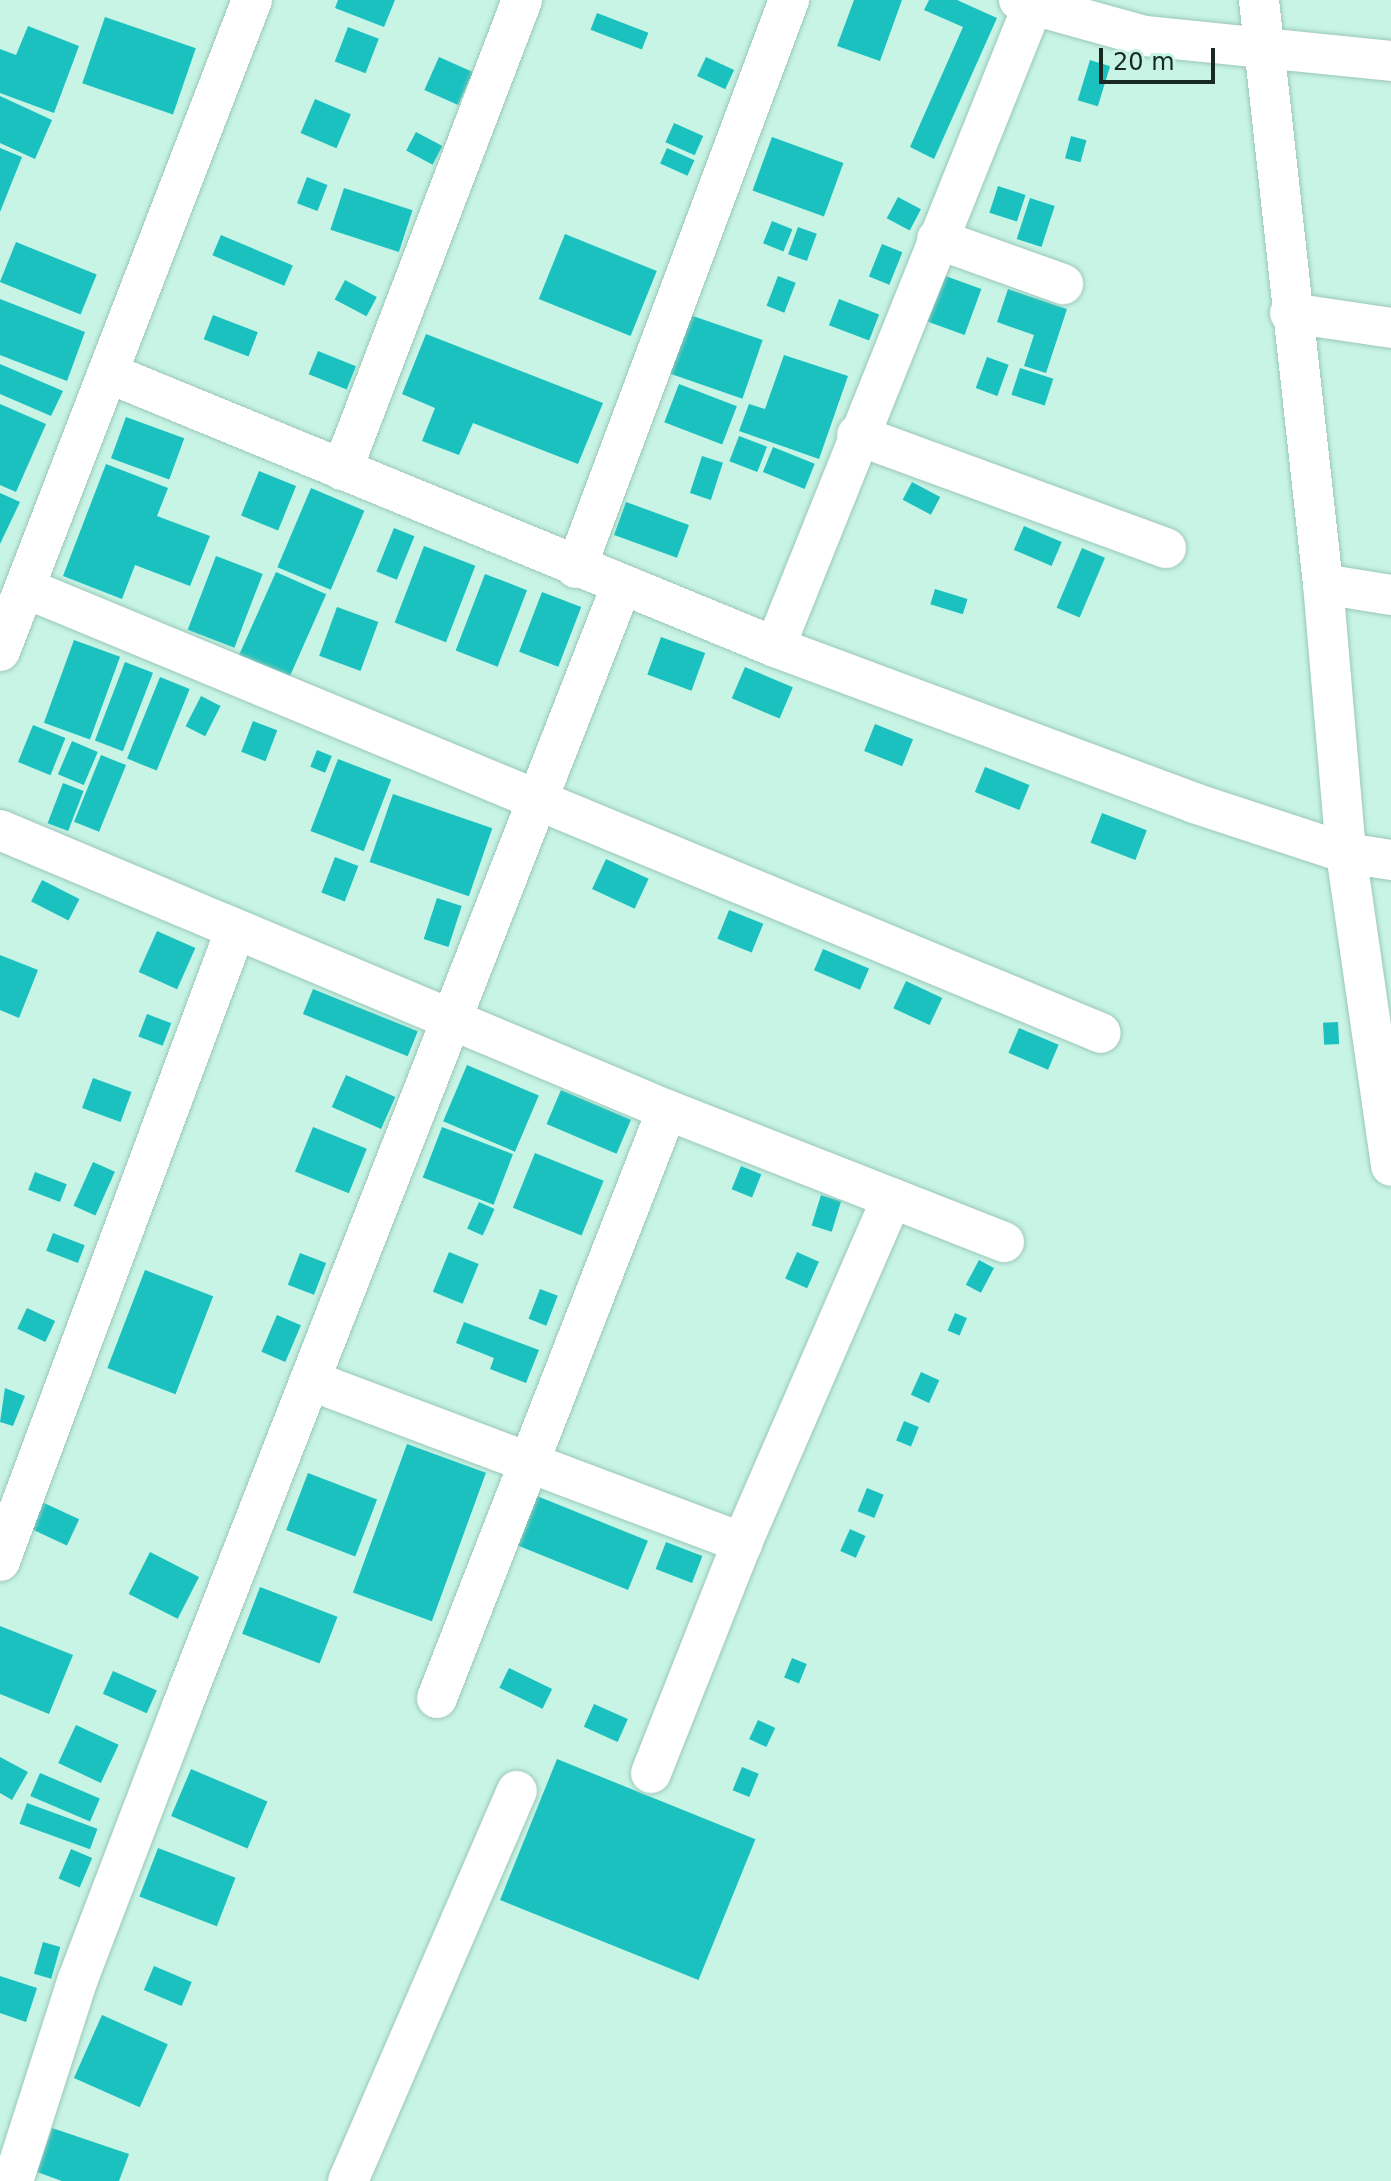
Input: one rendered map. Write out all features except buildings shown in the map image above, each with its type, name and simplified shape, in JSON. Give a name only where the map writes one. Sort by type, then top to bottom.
[{"type":"street","points":[[0,651],[13,601],[108,373],[252,0]]},
{"type":"street","points":[[342,470],[522,0]]},
{"type":"street","points":[[576,568],[789,0]]},
{"type":"street","points":[[1259,0],[1290,313],[1323,584],[1346,853],[1391,1166]]},
{"type":"street","points":[[775,647],[937,239],[1026,3],[1145,36],[1391,61]]},
{"type":"street","points":[[937,239],[1063,284]]},
{"type":"street","points":[[1290,313],[1391,328]]},
{"type":"street","points":[[108,373],[621,587],[775,647],[1194,803],[1346,853],[1391,860]]},
{"type":"street","points":[[857,435],[1166,548]]},
{"type":"street","points":[[1323,584],[1391,595]]},
{"type":"street","points":[[13,2181],[78,1979],[312,1381],[448,1017],[621,587]]},
{"type":"street","points":[[13,601],[534,801],[1101,1033]]},
{"type":"street","points":[[0,830],[667,1110],[1004,1242]]},
{"type":"street","points":[[0,1561],[235,931]]},
{"type":"street","points":[[437,1698],[525,1463],[667,1110]]},
{"type":"street","points":[[651,1773],[742,1543],[892,1198]]},
{"type":"street","points":[[312,1381],[742,1543]]},
{"type":"street","points":[[348,2181],[517,1791]]}]
